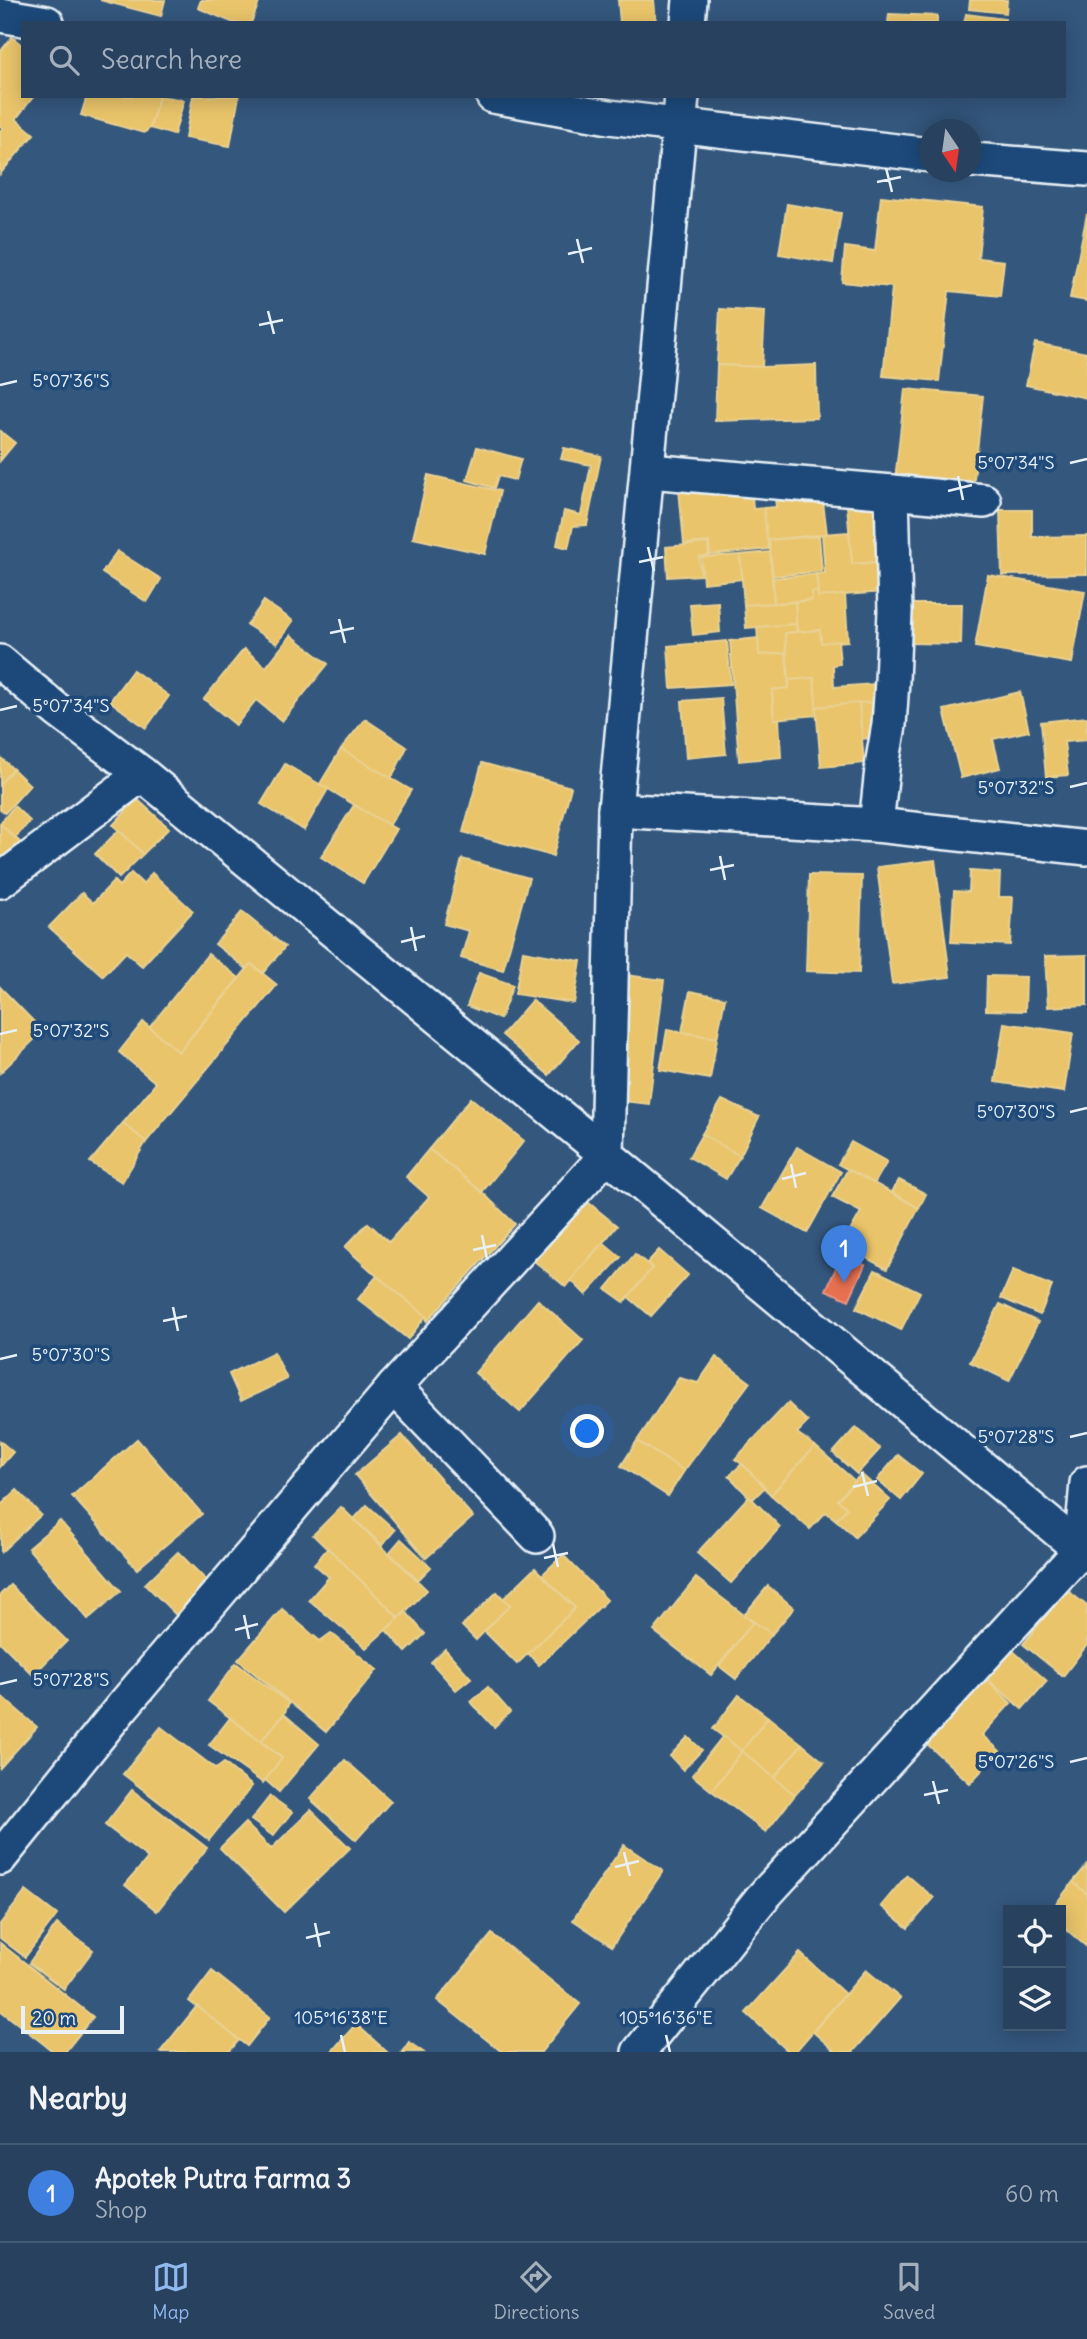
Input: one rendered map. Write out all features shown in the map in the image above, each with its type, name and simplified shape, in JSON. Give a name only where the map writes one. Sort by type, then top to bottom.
[{"type":"street","points":[[0,10],[6,0]]},
{"type":"street","points":[[688,21],[690,0]]},
{"type":"street","points":[[0,15],[35,21]]},
{"type":"street","points":[[504,98],[609,117],[681,111],[919,153]]},
{"type":"street","points":[[0,1858],[122,1707],[394,1387],[607,1155],[615,810],[681,111]]},
{"type":"street","points":[[982,161],[1087,170]]},
{"type":"street","points":[[649,471],[984,501]]},
{"type":"street","points":[[876,825],[890,725],[895,611],[892,492]]},
{"type":"street","points":[[0,662],[57,710],[142,774],[607,1155],[1084,1552]]},
{"type":"street","points":[[0,881],[142,774]]},
{"type":"street","points":[[615,810],[876,825],[1087,848]]},
{"type":"street","points":[[394,1387],[537,1535]]},
{"type":"street","points":[[639,2052],[760,1900],[1084,1552],[1087,1483]]},
{"type":"building: Homes","points":[[100,0],[165,0],[161,16]]},
{"type":"building: Homes","points":[[201,0],[260,0],[252,21],[229,21],[198,8]]},
{"type":"building: Homes","points":[[618,0],[654,0],[656,21],[620,21]]},
{"type":"building: Homes","points":[[970,0],[1007,0],[1006,13],[969,9]]},
{"type":"building: Homes","points":[[889,14],[937,16],[937,21],[888,21]]},
{"type":"building: Homes","points":[[966,14],[1005,19],[1004,21],[964,21]]},
{"type":"building: Homes","points":[[12,37],[21,44],[21,98],[32,98],[16,119],[34,134],[0,174],[0,131],[3,128],[0,126],[0,52]]},
{"type":"building: Homes","points":[[86,98],[158,98],[150,128],[144,133],[81,115]]},
{"type":"building: Homes","points":[[158,98],[184,100],[174,135],[150,128]]},
{"type":"building: Homes","points":[[193,98],[239,98],[230,146],[185,138]]},
{"type":"building: Homes","points":[[881,196],[983,207],[978,258],[1004,261],[1000,296],[949,291],[939,381],[883,376],[892,287],[842,282],[845,247],[875,251]]},
{"type":"building: Homes","points":[[787,204],[841,213],[833,263],[779,254]]},
{"type":"building: Homes","points":[[1087,214],[1087,301],[1070,298]]},
{"type":"building: Homes","points":[[720,309],[765,312],[762,367],[717,365]]},
{"type":"building: Homes","points":[[1035,343],[1087,353],[1087,398],[1026,385]]},
{"type":"building: Homes","points":[[717,365],[816,365],[817,418],[715,421]]},
{"type":"building: Homes","points":[[905,389],[983,396],[973,488],[895,480]]},
{"type":"building: Homes","points":[[0,431],[15,443],[0,461]]},
{"type":"building: Homes","points":[[477,447],[521,459],[515,480],[498,476],[494,488],[467,480]]},
{"type":"building: Homes","points":[[564,448],[601,456],[587,525],[573,526],[568,548],[557,545],[564,511],[581,515],[591,465],[561,459]]},
{"type":"building: Homes","points":[[428,475],[500,491],[485,554],[413,538]]},
{"type":"building: Homes","points":[[751,483],[753,509],[765,508],[769,549],[710,555],[709,542],[684,544],[679,489]]},
{"type":"building: Homes","points":[[804,487],[806,504],[823,502],[827,534],[767,540],[764,508],[776,507],[774,490]]},
{"type":"building: Homes","points":[[883,502],[888,561],[852,564],[847,505]]},
{"type":"building: Homes","points":[[1000,510],[1032,510],[1032,537],[1087,536],[1087,574],[1002,575]]},
{"type":"building: Homes","points":[[849,532],[852,564],[880,562],[883,592],[818,597],[816,574],[825,573],[822,534]]},
{"type":"building: Homes","points":[[819,536],[822,571],[773,576],[769,540]]},
{"type":"building: Homes","points":[[708,543],[709,555],[699,557],[701,575],[668,577],[666,547]]},
{"type":"building: Homes","points":[[117,551],[161,579],[147,602],[102,573]]},
{"type":"building: Homes","points":[[770,552],[774,603],[744,605],[740,555]]},
{"type":"building: Homes","points":[[740,555],[742,579],[703,583],[701,557]]},
{"type":"building: Homes","points":[[816,574],[818,592],[812,592],[812,600],[774,603],[773,578]]},
{"type":"building: Homes","points":[[988,575],[1085,591],[1072,663],[975,647]]},
{"type":"building: Homes","points":[[812,592],[818,592],[818,597],[845,595],[848,641],[821,643],[820,630],[797,632],[795,602],[812,600]]},
{"type":"building: Homes","points":[[264,601],[293,621],[277,644],[247,625]]},
{"type":"building: Homes","points":[[718,602],[720,632],[693,635],[690,604]]},
{"type":"building: Homes","points":[[795,602],[796,624],[746,628],[744,605]]},
{"type":"building: Homes","points":[[911,604],[962,604],[961,644],[910,643]]},
{"type":"building: Homes","points":[[796,624],[797,632],[785,633],[786,653],[759,655],[757,627]]},
{"type":"building: Homes","points":[[820,630],[821,643],[838,641],[840,664],[833,665],[834,687],[875,684],[876,702],[816,707],[814,678],[789,680],[785,633]]},
{"type":"building: Homes","points":[[291,635],[328,664],[282,721],[256,700],[236,725],[204,699],[244,649],[266,667]]},
{"type":"building: Homes","points":[[758,638],[759,655],[786,653],[789,688],[772,690],[774,719],[779,718],[781,757],[739,761],[730,641]]},
{"type":"building: Homes","points":[[727,641],[731,684],[671,688],[668,646]]},
{"type":"building: Homes","points":[[133,670],[169,696],[146,728],[110,701]]},
{"type":"building: Homes","points":[[814,678],[817,715],[774,719],[772,690],[789,688],[789,680]]},
{"type":"building: Homes","points":[[1020,692],[1029,731],[993,739],[1000,768],[961,778],[944,710]]},
{"type":"building: Homes","points":[[721,698],[726,754],[686,758],[682,701]]},
{"type":"building: Homes","points":[[876,702],[879,737],[862,739],[859,703]]},
{"type":"building: Homes","points":[[859,703],[864,763],[821,767],[816,707]]},
{"type":"building: Homes","points":[[1087,717],[1087,740],[1064,742],[1068,775],[1046,777],[1041,722]]},
{"type":"building: Homes","points":[[365,719],[407,747],[391,779],[341,749]]},
{"type":"building: Homes","points":[[341,749],[411,790],[389,826],[320,784]]},
{"type":"building: Homes","points":[[0,757],[13,769],[0,784]]},
{"type":"building: Homes","points":[[482,763],[571,787],[553,856],[463,832]]},
{"type":"building: Homes","points":[[285,764],[328,789],[304,830],[261,804]]},
{"type":"building: Homes","points":[[13,769],[30,785],[5,813],[0,809],[0,784]]},
{"type":"building: Homes","points":[[137,799],[169,828],[143,854],[113,825]]},
{"type":"building: Homes","points":[[354,805],[396,829],[363,883],[321,857]]},
{"type":"building: Homes","points":[[14,806],[30,821],[15,838],[0,824]]},
{"type":"building: Homes","points":[[0,824],[20,842],[0,860]]},
{"type":"building: Homes","points":[[119,830],[143,854],[119,878],[95,854]]},
{"type":"building: Homes","points":[[462,859],[529,878],[503,970],[461,958],[469,931],[444,924]]},
{"type":"building: Homes","points":[[935,860],[950,977],[892,984],[877,867]]},
{"type":"building: Homes","points":[[970,871],[1000,873],[999,897],[1013,897],[1010,945],[951,942],[954,891],[969,892]]},
{"type":"building: Homes","points":[[131,873],[143,884],[152,873],[193,911],[142,966],[126,952],[103,976],[49,927],[82,893],[93,903],[114,881],[119,886]]},
{"type":"building: Homes","points":[[809,875],[862,876],[859,973],[806,971]]},
{"type":"building: Homes","points":[[242,912],[285,947],[263,973],[251,964],[247,969],[215,944]]},
{"type":"building: Homes","points":[[523,951],[581,961],[574,1003],[515,994]]},
{"type":"building: Homes","points":[[208,954],[239,978],[179,1052],[149,1028]]},
{"type":"building: Homes","points":[[1087,955],[1087,1005],[1048,1007],[1045,956]]},
{"type":"building: Homes","points":[[251,964],[277,985],[146,1142],[123,1123],[156,1083],[119,1052],[143,1022],[179,1052]]},
{"type":"building: Homes","points":[[479,973],[513,985],[500,1019],[467,1006]]},
{"type":"building: Homes","points":[[611,973],[664,980],[649,1104],[596,1098]]},
{"type":"building: Homes","points":[[987,976],[1026,977],[1025,1011],[986,1010]]},
{"type":"building: Homes","points":[[0,987],[43,1031],[0,1073]]},
{"type":"building: Homes","points":[[690,991],[725,998],[717,1038],[682,1032]]},
{"type":"building: Homes","points":[[532,1000],[579,1040],[549,1075],[502,1035]]},
{"type":"building: Homes","points":[[1004,1023],[1073,1033],[1064,1092],[995,1082]]},
{"type":"building: Homes","points":[[667,1030],[717,1038],[710,1079],[660,1070]]},
{"type":"building: Homes","points":[[471,1098],[524,1141],[482,1192],[429,1149]]},
{"type":"building: Homes","points":[[722,1100],[759,1117],[740,1156],[702,1134]]},
{"type":"building: Homes","points":[[123,1123],[146,1142],[122,1182],[90,1162]]},
{"type":"building: Homes","points":[[702,1134],[740,1156],[726,1179],[689,1157]]},
{"type":"building: Homes","points":[[851,1142],[887,1162],[874,1184],[838,1164]]},
{"type":"building: Homes","points":[[797,1147],[841,1172],[807,1233],[762,1208]]},
{"type":"building: Homes","points":[[429,1149],[482,1192],[515,1224],[427,1321],[426,1316],[345,1247],[368,1223],[389,1242],[429,1197],[406,1177]]},
{"type":"building: Homes","points":[[848,1169],[919,1208],[887,1269],[842,1245],[861,1212],[832,1197]]},
{"type":"building: Homes","points":[[899,1180],[926,1194],[919,1208],[892,1192]]},
{"type":"building: Homes","points":[[578,1194],[617,1226],[566,1287],[527,1255]]},
{"type":"building: Homes","points":[[603,1242],[621,1257],[586,1295],[571,1280]]},
{"type":"building: Homes","points":[[659,1250],[688,1275],[651,1316],[627,1296],[652,1268],[647,1263]]},
{"type":"building: Homes","points":[[635,1254],[652,1268],[624,1302],[606,1289]]},
{"type":"building: Homes","points":[[875,1270],[920,1292],[901,1330],[856,1308]]},
{"type":"building: Homes","points":[[1013,1270],[1052,1286],[1040,1315],[1001,1298]]},
{"type":"building: Homes","points":[[377,1276],[426,1316],[408,1339],[358,1299]]},
{"type":"building: Homes","points":[[538,1300],[583,1340],[520,1412],[475,1373]]},
{"type":"building: Homes","points":[[1000,1304],[1038,1322],[1009,1381],[970,1362]]},
{"type":"building: Homes","points":[[274,1352],[287,1379],[241,1401],[229,1374]]},
{"type":"building: Homes","points":[[716,1357],[750,1382],[684,1471],[637,1441],[679,1378],[698,1383]]},
{"type":"building: Homes","points":[[788,1403],[808,1422],[797,1433],[815,1446],[771,1495],[735,1459]]},
{"type":"building: Homes","points":[[856,1427],[880,1449],[857,1474],[833,1453]]},
{"type":"building: Homes","points":[[402,1435],[473,1517],[426,1558],[355,1475]]},
{"type":"building: Homes","points":[[137,1439],[202,1514],[137,1569],[72,1496]]},
{"type":"building: Homes","points":[[0,1441],[13,1452],[0,1467]]},
{"type":"building: Homes","points":[[637,1441],[684,1471],[668,1496],[621,1466]]},
{"type":"building: Homes","points":[[815,1446],[855,1481],[838,1500],[847,1508],[836,1520],[826,1512],[810,1529],[771,1495]]},
{"type":"building: Homes","points":[[898,1455],[922,1474],[901,1500],[877,1480]]},
{"type":"building: Homes","points":[[742,1464],[765,1487],[752,1500],[729,1476]]},
{"type":"building: Homes","points":[[861,1474],[890,1500],[855,1537],[836,1520],[847,1508],[838,1500]]},
{"type":"building: Homes","points":[[17,1490],[41,1515],[1,1552],[0,1506]]},
{"type":"building: Homes","points":[[749,1496],[780,1527],[731,1583],[697,1553]]},
{"type":"building: Homes","points":[[367,1505],[395,1530],[382,1545],[354,1519]]},
{"type":"building: Homes","points":[[341,1507],[427,1590],[399,1618],[313,1535]]},
{"type":"building: Homes","points":[[60,1521],[121,1591],[88,1619],[28,1548]]},
{"type":"building: Homes","points":[[401,1539],[431,1567],[418,1580],[389,1553]]},
{"type":"building: Homes","points":[[328,1548],[399,1618],[366,1648],[309,1600],[329,1577],[314,1564]]},
{"type":"building: Homes","points":[[178,1552],[210,1584],[177,1616],[145,1584]]},
{"type":"building: Homes","points":[[563,1555],[607,1600],[539,1665],[528,1653],[575,1608],[542,1575]]},
{"type":"building: Homes","points":[[535,1568],[575,1608],[517,1664],[484,1631],[510,1605],[503,1599]]},
{"type":"building: Homes","points":[[696,1578],[753,1622],[711,1675],[654,1631]]},
{"type":"building: Homes","points":[[10,1585],[67,1641],[33,1675],[0,1642],[0,1595]]},
{"type":"building: Homes","points":[[768,1586],[794,1608],[772,1634],[744,1615]]},
{"type":"building: Homes","points":[[1067,1590],[1087,1606],[1087,1645],[1063,1676],[1023,1644]]},
{"type":"building: Homes","points":[[497,1592],[510,1605],[476,1640],[462,1626]]},
{"type":"building: Homes","points":[[282,1609],[320,1641],[331,1633],[377,1670],[326,1732],[238,1660]]},
{"type":"building: Homes","points":[[406,1612],[425,1634],[406,1652],[386,1630]]},
{"type":"building: Homes","points":[[753,1622],[772,1634],[736,1679],[719,1666]]},
{"type":"building: Homes","points":[[1004,1643],[1047,1681],[1022,1709],[978,1671]]},
{"type":"building: Homes","points":[[445,1649],[471,1678],[456,1690],[431,1662]]},
{"type":"building: Homes","points":[[236,1663],[289,1703],[284,1714],[261,1741],[208,1701]]},
{"type":"building: Homes","points":[[978,1671],[1011,1703],[982,1735],[1000,1751],[970,1783],[917,1735]]},
{"type":"building: Homes","points":[[488,1687],[510,1712],[494,1727],[471,1702]]},
{"type":"building: Homes","points":[[0,1695],[37,1727],[0,1768]]},
{"type":"building: Homes","points":[[739,1695],[768,1717],[742,1751],[713,1729]]},
{"type":"building: Homes","points":[[284,1714],[319,1744],[279,1792],[264,1779],[282,1758],[261,1741]]},
{"type":"building: Homes","points":[[768,1717],[802,1744],[774,1778],[742,1751]]},
{"type":"building: Homes","points":[[230,1718],[282,1758],[263,1783],[209,1745]]},
{"type":"building: Homes","points":[[161,1727],[216,1769],[224,1763],[252,1786],[209,1840],[123,1774]]},
{"type":"building: Homes","points":[[723,1736],[742,1751],[712,1791],[692,1775]]},
{"type":"building: Homes","points":[[688,1737],[702,1750],[683,1770],[670,1756]]},
{"type":"building: Homes","points":[[802,1744],[824,1762],[795,1795],[774,1778]]},
{"type":"building: Homes","points":[[742,1751],[795,1795],[766,1832],[712,1791]]},
{"type":"building: Homes","points":[[345,1760],[391,1801],[356,1840],[310,1799]]},
{"type":"building: Homes","points":[[132,1790],[207,1848],[157,1911],[125,1885],[148,1858],[105,1825]]},
{"type":"building: Homes","points":[[270,1796],[292,1812],[273,1836],[251,1820]]},
{"type":"building: Homes","points":[[311,1810],[350,1848],[284,1912],[220,1848],[245,1823],[271,1849]]},
{"type":"building: Homes","points":[[624,1845],[663,1871],[612,1946],[573,1920]]},
{"type":"building: Homes","points":[[1087,1865],[1087,1894],[1073,1882]]},
{"type":"building: Homes","points":[[907,1875],[934,1898],[908,1928],[881,1906]]},
{"type":"building: Homes","points":[[1073,1882],[1087,1894],[1087,1947],[1066,1929],[1066,1905],[1055,1905]]},
{"type":"building: Homes","points":[[26,1891],[57,1915],[25,1957],[0,1938],[0,1924]]},
{"type":"building: Homes","points":[[57,1924],[93,1950],[64,1989],[29,1963]]},
{"type":"building: Homes","points":[[492,1934],[580,2004],[541,2052],[502,2052],[437,2000]]},
{"type":"building: Homes","points":[[0,1943],[93,2017],[65,2052],[54,2052],[0,2010]]},
{"type":"building: Homes","points":[[800,1953],[845,1994],[795,2052],[789,2052],[746,2013]]},
{"type":"building: Homes","points":[[866,1970],[900,1998],[853,2052],[836,2052],[813,2032]]},
{"type":"building: Homes","points":[[212,1971],[270,2017],[247,2046],[189,2001]]},
{"type":"building: Homes","points":[[197,2006],[239,2040],[229,2052],[160,2052]]},
{"type":"building: Homes","points":[[356,2024],[387,2052],[331,2052]]},
{"type":"building: Homes","points":[[409,2042],[423,2052],[402,2052]]},
{"type":"building: Shops","points":[[842,1255],[865,1265],[849,1300],[826,1290]]},
{"type":"place","name":"Apotek Putra Farma 3","points":[[844,1283]]}]
